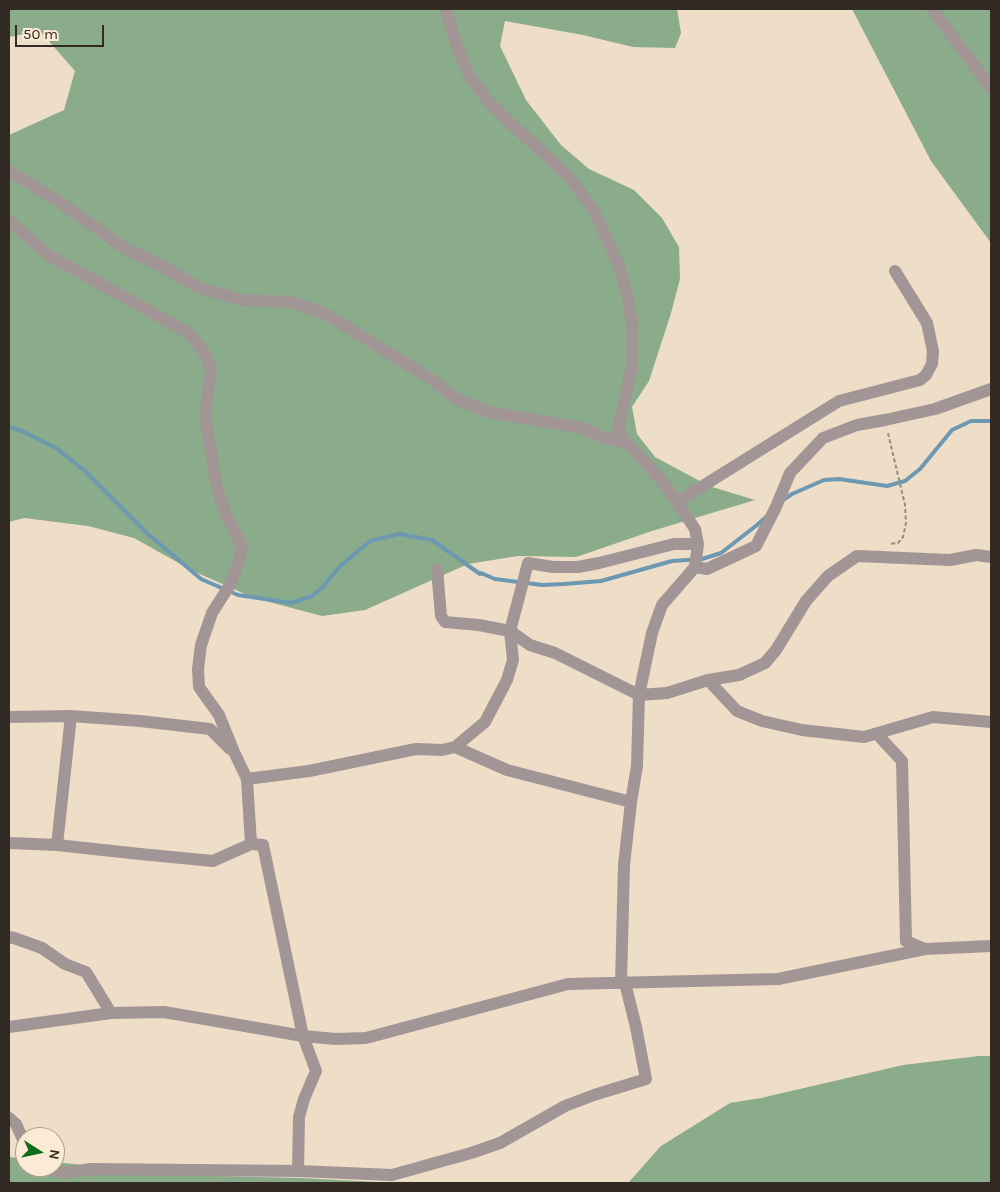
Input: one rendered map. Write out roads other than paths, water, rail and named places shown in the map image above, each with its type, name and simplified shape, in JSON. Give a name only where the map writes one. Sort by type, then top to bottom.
[{"type":"street","points":[[65,1173],[91,1169],[392,1175],[471,1153],[500,1142],[565,1106],[646,1079],[636,1027],[623,983],[624,865],[637,766],[639,695],[652,633],[662,605],[695,567],[698,544],[695,529],[666,486],[625,442],[618,429],[632,366],[632,326],[628,298],[619,266],[593,209],[568,176],[489,102],[470,77],[457,47],[446,9]]},
{"type":"street","points":[[932,9],[991,88]]},
{"type":"street","points":[[9,171],[61,203],[126,249],[167,269],[199,288],[241,300],[290,302],[324,313],[426,376],[459,400],[488,412],[584,428],[604,438],[625,442]]},
{"type":"street","points":[[9,221],[50,256],[186,332],[204,352],[211,370],[205,416],[217,488],[225,512],[242,546],[231,583],[212,613],[202,645],[198,669],[199,687],[219,715],[247,779],[251,844]]},
{"type":"street","points":[[677,502],[839,401],[920,380],[926,375],[932,364],[933,351],[927,323],[895,271]]},
{"type":"street","points":[[695,567],[707,569],[756,546],[776,507],[790,473],[824,438],[857,425],[935,409],[991,389]]},
{"type":"street","points":[[247,779],[309,771],[416,749],[442,750],[455,747],[485,722],[507,680],[513,660],[510,631],[528,563],[553,567],[578,567],[674,544],[698,544]]},
{"type":"street","points":[[437,569],[441,616],[445,622],[510,631],[530,646],[555,653],[639,695],[667,693],[708,680],[738,676],[765,663],[776,650],[806,600],[828,576],[857,556],[950,560],[976,555],[991,557]]},
{"type":"street","points":[[708,680],[737,711],[762,721],[802,730],[864,737],[933,717],[991,722]]},
{"type":"street","points":[[9,717],[71,716],[210,729],[234,752]]},
{"type":"street","points":[[57,845],[71,716]]},
{"type":"street","points":[[877,734],[902,761],[906,941],[925,949]]},
{"type":"street","points":[[455,747],[508,770],[631,802]]},
{"type":"street","points":[[9,843],[57,845],[214,861],[251,844],[264,845],[303,1036],[316,1071],[304,1099],[300,1117],[298,1172]]},
{"type":"street","points":[[9,937],[42,948],[65,964],[86,972],[111,1013]]},
{"type":"street","points":[[9,1027],[111,1013],[164,1012],[303,1036],[335,1039],[366,1038],[568,984],[778,979],[925,949],[991,946]]},
{"type":"street","points":[[9,1118],[17,1127]]},
{"type":"waterway","points":[[783,500],[824,480],[839,479],[887,486],[905,481],[920,469],[952,430],[971,421],[991,421]]},
{"type":"waterway","points":[[9,427],[22,431],[56,448],[85,471],[148,534],[201,579],[238,595],[291,603],[312,596],[323,587],[339,567],[370,541],[399,534],[432,540],[480,574],[495,579],[542,585],[564,584],[601,581],[672,561],[702,559],[721,553],[766,517]]}]
